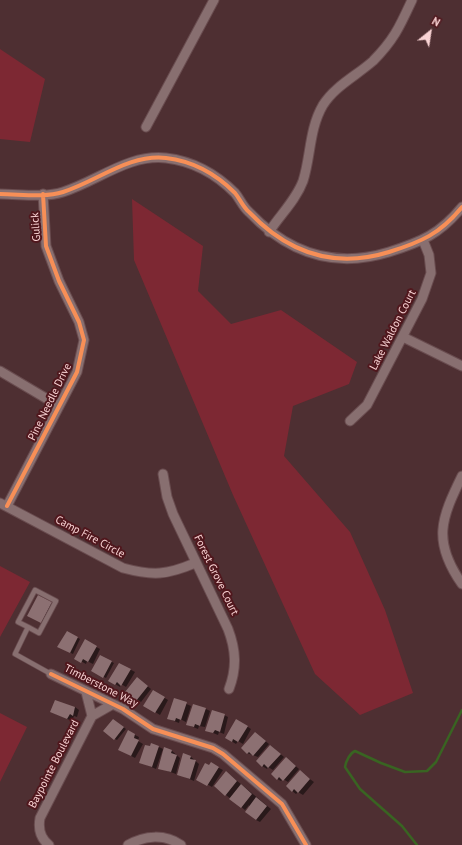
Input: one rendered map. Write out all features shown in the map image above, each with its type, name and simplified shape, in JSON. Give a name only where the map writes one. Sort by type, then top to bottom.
[{"type":"street","points":[[146,127],[214,0]]},
{"type":"street","points":[[269,232],[299,192],[303,180],[315,122],[323,105],[336,88],[355,76],[374,60],[395,36],[412,0]]},
{"type":"street","points":[[0,194],[43,194],[63,192],[117,167],[140,159],[164,158],[197,166],[213,175],[235,193],[248,211],[269,232],[294,248],[309,254],[341,259],[376,256],[423,240],[449,222],[462,207]]},
{"type":"street","name":"Gulick","points":[[43,194],[46,246],[50,257]]},
{"type":"street","name":"Lake Waldon Court","points":[[350,421],[367,405],[422,299],[431,273],[429,255],[423,240]]},
{"type":"street","name":"Pine Needle Drive","points":[[3,505],[77,372],[84,340],[79,322],[59,281],[50,257]]},
{"type":"street","points":[[403,337],[462,366]]},
{"type":"street","points":[[0,371],[59,406]]},
{"type":"street","name":"Forest Grove Court","points":[[163,474],[167,498],[195,563],[234,644],[234,678],[229,689]]},
{"type":"street","points":[[462,476],[448,505],[442,534],[444,550],[451,568],[462,584]]},
{"type":"street","name":"Camp Fire Circle","points":[[3,505],[123,568],[144,574],[165,573],[195,563]]},
{"type":"street","name":"Timberstone Way","points":[[51,674],[113,704],[153,729],[212,748],[223,754],[282,804],[306,845]]},
{"type":"street","name":"Baypointe Boulevard","points":[[86,692],[92,716]]},
{"type":"street","name":"Baypointe Boulevard","points":[[49,845],[41,836],[39,828],[40,818],[92,716],[113,704]]},
{"type":"street","points":[[128,845],[140,839],[160,836],[181,845]]},
{"type":"lane","points":[[35,590],[56,601],[39,633],[28,627],[18,622],[35,590]]},
{"type":"lane","points":[[28,627],[15,654],[51,674]]},
{"type":"shaded area","points":[[0,49],[45,79],[30,142],[0,139]]},
{"type":"shaded area","points":[[132,199],[203,246],[198,291],[231,324],[281,310],[357,362],[349,384],[293,406],[284,456],[350,532],[385,610],[413,693],[360,715],[315,674],[233,495],[134,260]]},
{"type":"shaded area","points":[[0,566],[30,582],[0,637]]},
{"type":"shaded area","points":[[0,713],[27,727],[0,782]]},
{"type":"building","points":[[38,595],[52,602],[41,623],[27,616]]},
{"type":"building","points":[[67,631],[78,637],[70,653],[57,647]]},
{"type":"building","points":[[85,639],[97,646],[88,662],[83,659],[81,663],[74,659]]},
{"type":"building","points":[[100,655],[112,661],[103,678],[91,671]]},
{"type":"building","points":[[119,663],[131,669],[121,686],[117,682],[115,685],[108,681]]},
{"type":"building","points":[[137,677],[148,686],[136,701],[125,692]]},
{"type":"building","points":[[153,690],[165,697],[155,713],[143,706]]},
{"type":"building","points":[[174,698],[187,702],[181,720],[176,718],[175,721],[167,719]]},
{"type":"building","points":[[55,700],[75,707],[73,716],[70,714],[67,719],[50,712]]},
{"type":"building","points":[[193,704],[206,708],[200,726],[195,724],[194,727],[186,725]]},
{"type":"building","points":[[212,710],[225,714],[220,732],[215,730],[213,733],[205,731]]},
{"type":"building","points":[[113,719],[124,727],[114,740],[103,731]]},
{"type":"building","points":[[236,719],[248,726],[238,742],[233,739],[232,742],[225,738]]},
{"type":"building","points":[[128,730],[135,734],[134,738],[139,740],[131,756],[118,750]]},
{"type":"building","points":[[255,732],[266,741],[253,756],[249,752],[247,754],[241,748]]},
{"type":"building","points":[[151,743],[159,746],[152,767],[139,763],[145,745],[150,746]]},
{"type":"building","points":[[270,745],[281,754],[268,768],[264,764],[262,767],[256,761]]},
{"type":"building","points":[[164,747],[172,750],[171,753],[177,755],[171,772],[158,769]]},
{"type":"building","points":[[183,753],[191,756],[190,759],[196,760],[190,779],[177,775]]},
{"type":"building","points":[[286,757],[296,766],[283,781],[279,777],[277,780],[271,774]]},
{"type":"building","points":[[211,762],[219,767],[207,786],[196,780],[205,763],[209,765]]},
{"type":"building","points":[[300,770],[310,779],[298,793],[294,789],[292,792],[286,786]]},
{"type":"building","points":[[226,771],[237,781],[225,796],[214,786]]},
{"type":"building","points":[[241,784],[252,794],[241,808],[229,799]]},
{"type":"building","points":[[256,797],[267,806],[256,820],[245,812]]},
{"type":"waterway","points":[[417,845],[402,826],[360,789],[345,767],[346,762],[350,755],[355,751],[405,772],[427,771],[436,762],[462,710]]},
{"type":"cycle path","points":[[0,194],[56,194],[76,187],[126,164],[152,158],[166,158],[194,165],[212,174],[228,186],[247,210],[264,226],[280,238],[296,247],[313,254],[331,258],[349,259],[369,257],[411,245],[438,230],[446,224],[462,207]]},
{"type":"cycle path","points":[[7,506],[77,372],[84,340],[79,322],[59,281],[46,246],[43,194]]},
{"type":"cycle path","points":[[51,674],[123,709],[153,729],[213,748],[223,754],[282,804],[306,845]]}]
